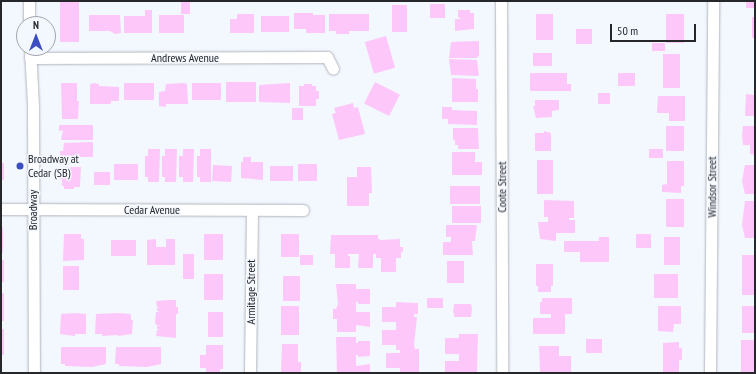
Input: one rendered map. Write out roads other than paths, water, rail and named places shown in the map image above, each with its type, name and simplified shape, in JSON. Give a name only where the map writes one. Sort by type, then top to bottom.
[{"type":"street","points":[[29,1],[29,16]]},
{"type":"street","name":"Coote Street","points":[[501,1],[502,373]]},
{"type":"street","name":"Windsor Street","points":[[710,373],[713,1]]},
{"type":"street","name":"Andrews Avenue","points":[[56,53],[327,57],[333,69]]},
{"type":"street","name":"Broadway","points":[[30,56],[32,105],[34,373]]},
{"type":"street","name":"Cedar Avenue","points":[[1,209],[303,210]]},
{"type":"street","name":"Armitage Street","points":[[250,373],[252,210]]},
{"type":"place","name":"Broadway at Cedar (SB)","points":[[20,166]]}]
